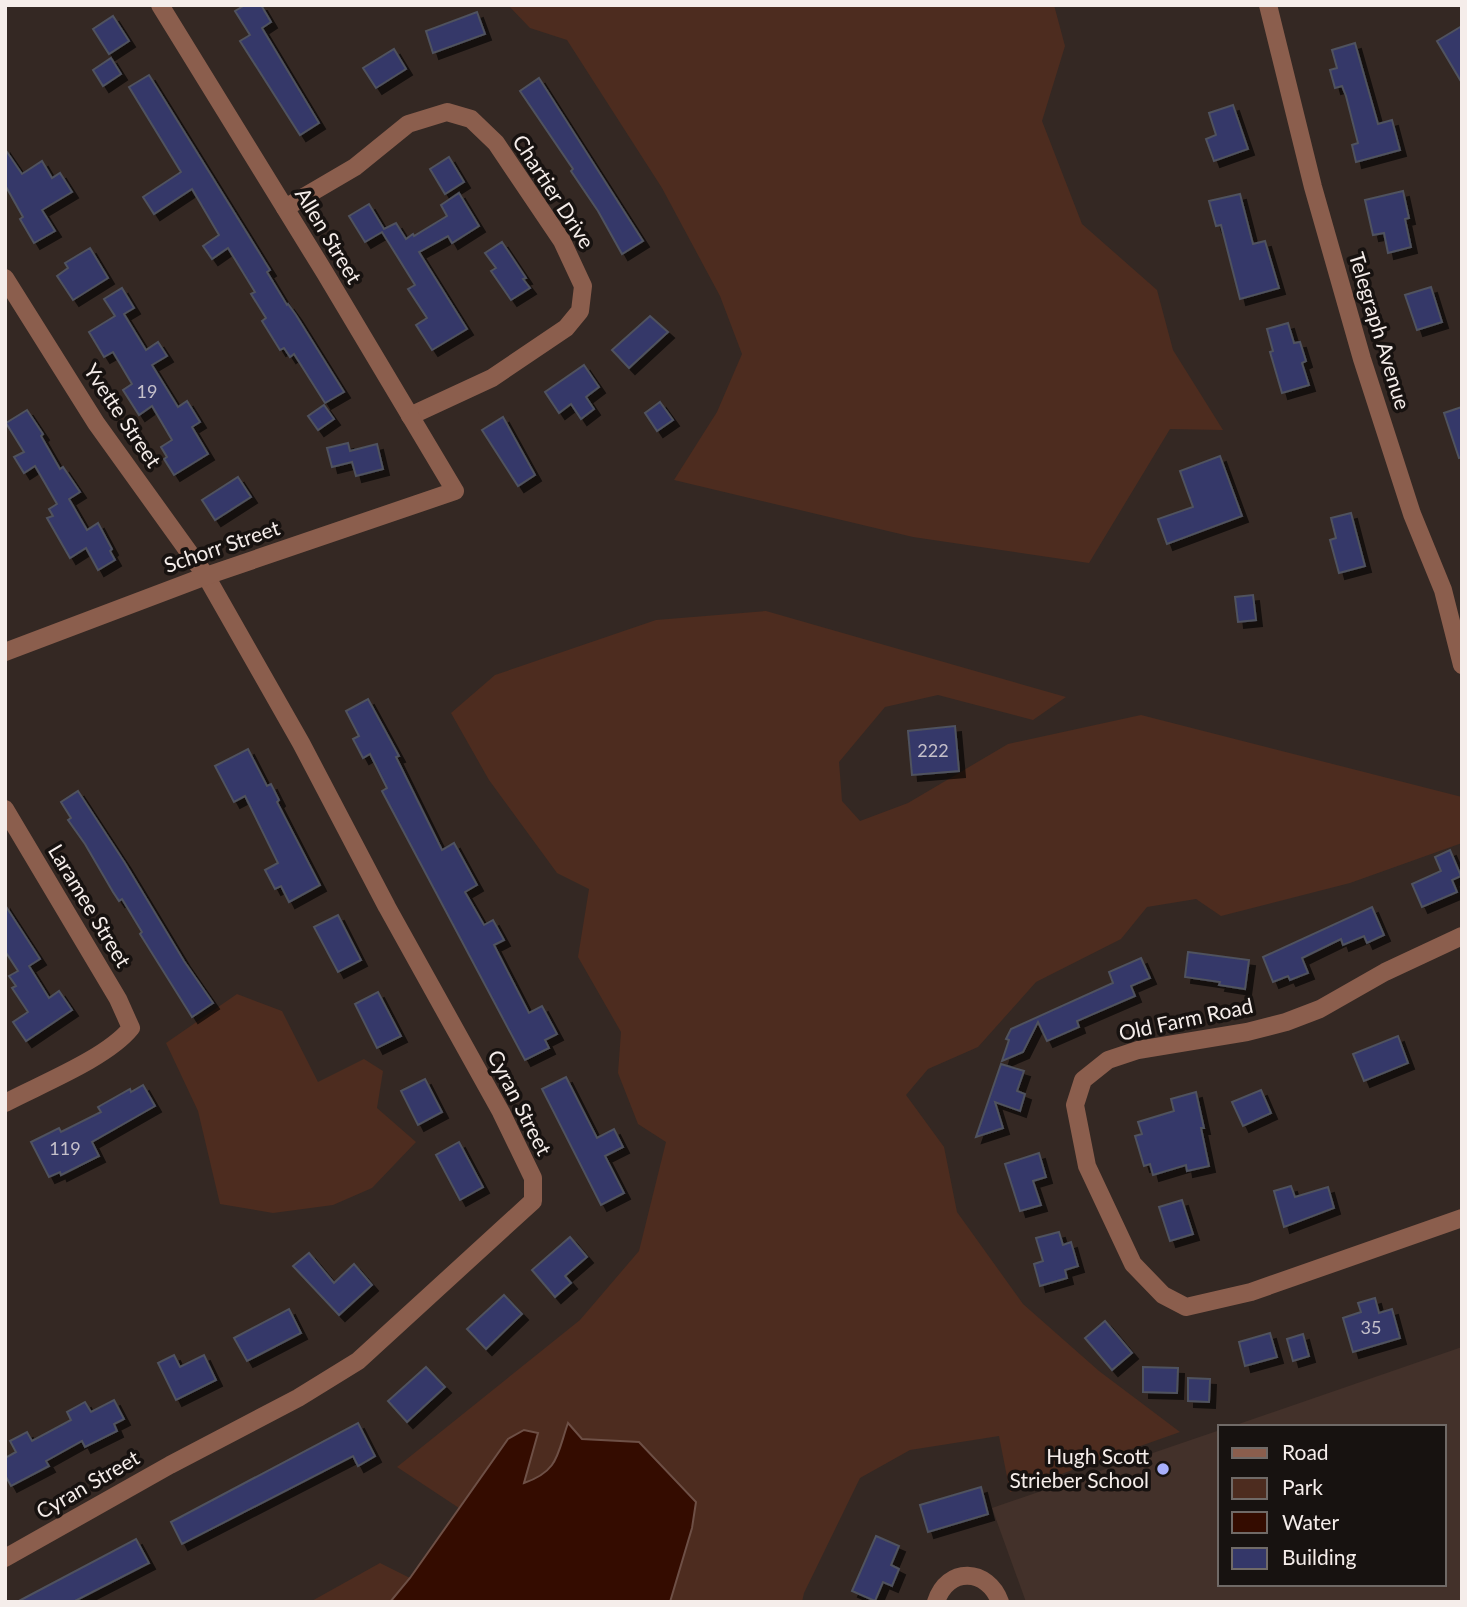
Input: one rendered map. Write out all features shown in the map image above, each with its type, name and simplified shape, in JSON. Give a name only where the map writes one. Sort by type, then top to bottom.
[{"type":"street","name":"Allen Street","points":[[160,5],[455,491]]},
{"type":"street","name":"Telegraph Avenue","points":[[1268,5],[1313,187],[1362,359],[1412,514],[1443,590],[1462,665]]},
{"type":"street","name":"Chartier Drive","points":[[285,208],[355,167],[408,124],[447,112],[471,119],[496,143],[562,241],[583,286],[580,311],[566,328],[492,378],[410,416]]},
{"type":"street","name":"Yvette Street","points":[[5,278],[96,423],[206,576]]},
{"type":"street","name":"Schorr Street","points":[[5,652],[206,576],[455,491]]},
{"type":"street","name":"Cyran Street","points":[[5,1558],[170,1465],[298,1398],[358,1361],[533,1201],[533,1178],[500,1112],[387,907],[301,743],[206,576]]},
{"type":"street","name":"Laramee Street","points":[[5,809],[118,999],[131,1028],[122,1040],[5,1103]]},
{"type":"street","name":"Old Farm Road","points":[[1462,936],[1385,972],[1320,1009],[1286,1022],[1247,1032],[1138,1050],[1108,1060],[1083,1080],[1075,1105],[1087,1166],[1133,1264],[1163,1295],[1186,1307],[1251,1292],[1462,1218]]},
{"type":"street","points":[[936,1602],[941,1589],[949,1581],[970,1575],[990,1584],[997,1592],[1000,1602]]},
{"type":"shaded area","name":"Hugh Scott Strieber School","points":[[1462,1347],[1462,1602],[1026,1602],[992,1508],[1218,1431],[1218,1586],[1446,1586],[1446,1425],[1236,1425]]},
{"type":"green space","points":[[508,5],[1054,5],[1065,46],[1042,121],[1082,224],[1157,290],[1173,350],[1223,430],[1170,429],[1089,563],[913,537],[674,480],[717,412],[742,354],[720,296],[662,188],[567,40],[530,28]]},
{"type":"green space","points":[[766,611],[1066,697],[1033,720],[938,695],[885,707],[839,762],[842,801],[860,821],[908,803],[1008,744],[1141,715],[1462,797],[1462,843],[1350,883],[1221,916],[1196,899],[1147,907],[1121,939],[1036,982],[978,1047],[928,1069],[906,1095],[944,1147],[957,1212],[1023,1304],[1099,1371],[1180,1432],[1010,1492],[999,1436],[910,1450],[860,1478],[802,1602],[670,1602],[692,1528],[639,1442],[582,1439],[568,1423],[550,1468],[523,1484],[538,1433],[524,1430],[508,1439],[459,1508],[397,1467],[580,1320],[639,1251],[666,1142],[638,1124],[618,1073],[621,1032],[578,957],[589,889],[557,873],[489,780],[451,713],[495,675],[656,620]]},
{"type":"green space","points":[[237,994],[282,1011],[318,1082],[364,1059],[383,1071],[377,1108],[416,1142],[372,1188],[333,1205],[273,1213],[220,1204],[198,1111],[166,1043]]},
{"type":"green space","points":[[380,1563],[410,1578],[390,1602],[310,1602]]},
{"type":"water","points":[[568,1423],[582,1439],[639,1442],[696,1502],[692,1528],[670,1602],[390,1602],[410,1578],[508,1439],[524,1430],[538,1433],[524,1483],[550,1467]]},
{"type":"building","points":[[245,5],[261,5],[271,22],[262,28],[319,123],[300,135],[240,41],[250,35],[235,11]]},
{"type":"building","points":[[477,12],[485,34],[433,53],[426,31]]},
{"type":"building","points":[[113,16],[129,41],[109,54],[93,29]]},
{"type":"building","points":[[1462,26],[1462,83],[1437,41]]},
{"type":"building","points":[[1355,43],[1378,124],[1392,120],[1400,150],[1356,162],[1352,145],[1358,143],[1346,96],[1342,86],[1335,88],[1330,70],[1337,68],[1332,50]]},
{"type":"building","points":[[394,49],[406,69],[376,88],[363,68]]},
{"type":"building","points":[[111,58],[121,74],[103,86],[93,70]]},
{"type":"building","points":[[149,75],[270,270],[267,272],[287,305],[344,392],[325,403],[294,354],[290,357],[284,348],[280,350],[262,321],[266,318],[251,294],[255,292],[228,248],[212,259],[203,246],[219,235],[192,189],[154,214],[143,197],[181,172],[129,87]]},
{"type":"building","points":[[539,78],[643,241],[622,254],[571,171],[573,169],[520,91]]},
{"type":"building","points":[[1233,105],[1248,149],[1214,161],[1206,139],[1216,135],[1209,113]]},
{"type":"building","points":[[5,149],[22,174],[42,161],[52,178],[60,173],[72,192],[42,210],[55,231],[34,243],[5,185]]},
{"type":"building","points":[[449,157],[464,182],[445,194],[430,169]]},
{"type":"building","points":[[1403,191],[1409,218],[1405,219],[1411,247],[1388,253],[1384,233],[1373,235],[1365,200]]},
{"type":"building","points":[[459,193],[479,226],[452,243],[448,236],[419,252],[467,329],[432,350],[416,325],[427,318],[408,289],[415,285],[382,232],[365,242],[349,216],[369,204],[384,229],[396,223],[406,239],[447,216],[441,205]]},
{"type":"building","points":[[1240,194],[1253,244],[1265,241],[1279,288],[1240,299],[1221,225],[1216,226],[1209,201]]},
{"type":"building","points":[[502,242],[530,288],[511,300],[491,271],[496,268],[485,253]]},
{"type":"building","points":[[90,248],[108,278],[73,300],[57,276],[68,268],[65,263]]},
{"type":"building","points":[[1431,287],[1442,322],[1417,330],[1405,295]]},
{"type":"building","points":[[122,288],[134,308],[124,314],[146,350],[158,342],[167,356],[152,365],[178,407],[187,401],[200,422],[192,427],[208,454],[174,475],[164,459],[167,457],[161,447],[172,440],[152,406],[139,415],[123,390],[132,384],[113,352],[104,357],[89,332],[115,316],[104,299]]},
{"type":"building","points":[[650,316],[668,332],[629,368],[612,350]]},
{"type":"building","points":[[1288,323],[1294,343],[1300,342],[1306,361],[1302,363],[1309,385],[1282,393],[1270,352],[1273,351],[1267,329]]},
{"type":"building","points":[[584,365],[599,387],[586,397],[594,409],[581,419],[571,404],[559,413],[545,392]]},
{"type":"building","points":[[660,402],[673,420],[657,431],[645,413]]},
{"type":"building","points":[[324,405],[334,419],[318,430],[308,416]]},
{"type":"building","points":[[1462,407],[1462,457],[1459,458],[1444,413]]},
{"type":"building","points":[[27,410],[43,434],[41,436],[60,469],[63,467],[80,492],[69,499],[87,530],[98,523],[112,549],[110,551],[115,560],[98,570],[86,548],[70,558],[47,518],[53,516],[49,509],[57,504],[35,466],[24,473],[14,457],[24,452],[6,423]]},
{"type":"building","points":[[503,417],[535,475],[518,486],[482,430]]},
{"type":"building","points":[[348,443],[350,451],[377,444],[383,469],[356,476],[352,462],[332,467],[327,448]]},
{"type":"building","points":[[1220,456],[1242,516],[1167,544],[1158,519],[1193,507],[1180,471]]},
{"type":"building","points":[[238,477],[251,497],[215,520],[202,500]]},
{"type":"building","points":[[1351,513],[1365,566],[1339,573],[1330,540],[1336,538],[1331,518]]},
{"type":"building","points":[[1253,595],[1256,620],[1238,622],[1235,597]]},
{"type":"building","points":[[368,699],[399,756],[396,757],[442,850],[454,843],[477,885],[465,892],[484,925],[493,920],[504,940],[494,945],[529,1013],[542,1006],[557,1034],[545,1040],[549,1048],[525,1060],[382,791],[387,788],[370,754],[363,758],[353,739],[359,736],[346,711]]},
{"type":"building","points":[[955,726],[959,771],[912,775],[908,731]]},
{"type":"building","points":[[248,749],[267,786],[271,784],[279,800],[277,802],[320,885],[289,902],[281,886],[275,889],[265,870],[278,863],[245,796],[234,802],[215,766]]},
{"type":"building","points":[[78,791],[213,1003],[192,1017],[140,934],[142,932],[122,899],[119,901],[68,820],[71,818],[61,802]]},
{"type":"building","points":[[1450,850],[1461,876],[1452,880],[1457,892],[1422,907],[1412,884],[1441,871],[1435,857]]},
{"type":"building","points":[[5,905],[40,959],[29,966],[49,998],[59,991],[72,1010],[26,1041],[13,1022],[28,1012],[12,988],[16,986],[9,976],[18,971],[5,951]]},
{"type":"building","points":[[1372,907],[1384,935],[1367,943],[1364,936],[1343,945],[1341,939],[1302,958],[1308,973],[1290,980],[1288,976],[1273,982],[1263,957]]},
{"type":"building","points":[[338,915],[361,960],[338,972],[314,927]]},
{"type":"building","points":[[1188,952],[1249,960],[1245,989],[1185,977]]},
{"type":"building","points":[[1141,958],[1150,978],[1131,986],[1135,996],[1077,1021],[1079,1027],[1047,1041],[1038,1022],[1023,1052],[1002,1061],[1009,1040],[1006,1039],[1011,1029],[1113,983],[1109,972]]},
{"type":"building","points":[[378,992],[401,1036],[377,1048],[355,1004]]},
{"type":"building","points":[[1398,1036],[1408,1063],[1364,1081],[1353,1054]]},
{"type":"building","points":[[1001,1064],[1024,1071],[1017,1091],[1025,1094],[1020,1111],[995,1102],[1003,1128],[976,1137]]},
{"type":"building","points":[[566,1077],[597,1138],[614,1129],[623,1147],[605,1156],[624,1193],[601,1205],[542,1089]]},
{"type":"building","points":[[425,1079],[442,1112],[418,1125],[401,1091]]},
{"type":"building","points":[[143,1085],[155,1106],[92,1142],[99,1156],[61,1175],[60,1172],[49,1177],[31,1142],[59,1128],[61,1132],[101,1112],[98,1107],[130,1089],[131,1092]]},
{"type":"building","points":[[1261,1090],[1271,1113],[1243,1126],[1232,1102]]},
{"type":"building","points":[[1196,1092],[1209,1166],[1187,1171],[1186,1165],[1153,1175],[1150,1164],[1144,1166],[1135,1136],[1142,1134],[1138,1122],[1174,1111],[1171,1099]]},
{"type":"building","points":[[459,1142],[483,1187],[460,1200],[436,1155]]},
{"type":"building","points":[[1039,1153],[1046,1177],[1033,1181],[1041,1205],[1020,1211],[1005,1164]]},
{"type":"building","points":[[1291,1186],[1295,1197],[1328,1187],[1334,1208],[1284,1227],[1274,1191]]},
{"type":"building","points":[[1182,1200],[1193,1234],[1170,1241],[1159,1207]]},
{"type":"building","points":[[1059,1232],[1063,1245],[1071,1242],[1078,1266],[1065,1270],[1067,1278],[1040,1286],[1034,1264],[1043,1261],[1036,1238]]},
{"type":"building","points":[[570,1237],[587,1257],[565,1276],[571,1283],[555,1297],[532,1270]]},
{"type":"building","points":[[309,1253],[334,1283],[354,1264],[372,1285],[339,1315],[293,1266]]},
{"type":"building","points":[[504,1295],[522,1314],[486,1349],[467,1329]]},
{"type":"building","points":[[1375,1298],[1379,1313],[1392,1309],[1400,1338],[1353,1352],[1343,1318],[1361,1312],[1358,1303]]},
{"type":"building","points":[[289,1309],[301,1333],[247,1361],[234,1338]]},
{"type":"building","points":[[1105,1321],[1132,1353],[1112,1370],[1085,1338]]},
{"type":"building","points":[[1270,1333],[1277,1357],[1245,1366],[1239,1342]]},
{"type":"building","points":[[1303,1334],[1309,1356],[1293,1361],[1287,1339]]},
{"type":"building","points":[[174,1355],[180,1367],[204,1355],[216,1380],[176,1400],[158,1363]]},
{"type":"building","points":[[426,1367],[445,1387],[407,1422],[388,1401]]},
{"type":"building","points":[[1143,1367],[1178,1368],[1177,1393],[1143,1392]]},
{"type":"building","points":[[1188,1378],[1210,1379],[1209,1402],[1188,1401]]},
{"type":"building","points":[[114,1400],[124,1419],[114,1424],[117,1431],[85,1447],[82,1441],[46,1461],[49,1466],[11,1486],[5,1475],[5,1458],[16,1452],[10,1441],[27,1432],[32,1441],[71,1420],[67,1412],[85,1402],[91,1412]]},
{"type":"building","points":[[358,1423],[375,1456],[358,1466],[353,1456],[182,1544],[171,1522]]},
{"type":"building","points":[[981,1487],[988,1514],[928,1532],[920,1505]]},
{"type":"building","points":[[876,1536],[899,1546],[891,1565],[899,1569],[892,1586],[883,1582],[875,1601],[852,1591]]},
{"type":"building","points":[[136,1539],[149,1563],[73,1602],[17,1602]]},
{"type":"place","name":"Hugh Scott Strieber School","points":[[1163,1469]]}]
